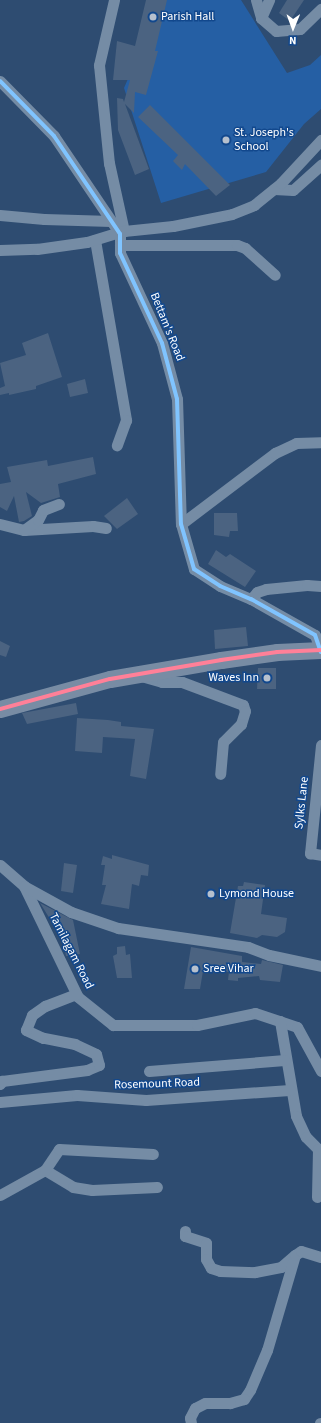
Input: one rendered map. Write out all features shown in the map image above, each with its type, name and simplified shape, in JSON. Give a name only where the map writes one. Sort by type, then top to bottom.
[{"type":"highway","points":[[0,709],[110,679],[221,660],[320,650]]},
{"type":"street","points":[[114,0],[99,65],[109,163],[122,237]]},
{"type":"street","points":[[256,0],[261,18],[276,31],[300,29],[321,9]]},
{"type":"street","points":[[261,18],[269,0]]},
{"type":"street","name":"Bettam's Road","points":[[0,81],[54,136],[122,237],[120,253],[162,343],[175,391],[181,524],[194,569],[220,586],[251,599],[315,635],[320,650]]},
{"type":"street","points":[[0,250],[37,249],[122,237],[232,214],[254,205],[274,188],[321,140]]},
{"type":"street","points":[[274,188],[293,190],[321,165]]},
{"type":"street","points":[[0,215],[44,219],[111,221]]},
{"type":"street","points":[[122,237],[236,245],[244,248],[275,275]]},
{"type":"street","points":[[95,240],[126,420],[117,445]]},
{"type":"street","points":[[181,524],[275,453],[296,443],[321,442]]},
{"type":"street","points":[[24,530],[38,520],[43,510],[60,504]]},
{"type":"street","points":[[0,524],[24,530],[93,526],[106,528]]},
{"type":"street","points":[[251,599],[257,592],[266,589],[308,585],[321,586]]},
{"type":"street","points":[[139,675],[162,682],[182,682],[243,705],[245,711],[241,724],[223,742],[220,774]]},
{"type":"street","name":"Sylks Lane","points":[[321,745],[310,853],[321,854]]},
{"type":"street","name":"Tamilagam Road","points":[[0,866],[24,886],[76,994],[113,1025],[197,1025],[255,1013],[297,1027],[321,1071]]},
{"type":"street","points":[[24,886],[72,912],[118,928],[248,947],[321,966]]},
{"type":"street","points":[[0,1084],[2,1081],[87,1070],[99,1065],[96,1054],[75,1044],[43,1038],[26,1030],[32,1015],[36,1012],[76,994]]},
{"type":"street","points":[[280,1021],[290,1090],[296,1116],[306,1137],[318,1149],[317,1197]]},
{"type":"street","points":[[149,1071],[285,1060]]},
{"type":"street","name":"Rosemount Road","points":[[0,1102],[77,1095],[146,1100],[290,1090]]},
{"type":"street","points":[[0,1196],[45,1170],[59,1149],[153,1154]]},
{"type":"street","points":[[45,1170],[73,1187],[92,1190],[157,1187]]},
{"type":"street","points":[[185,1231],[185,1236],[206,1243],[206,1259],[211,1268],[220,1271],[255,1272],[280,1267],[301,1251],[321,1257]]},
{"type":"street","points":[[191,1423],[190,1418],[195,1408],[205,1402],[230,1403],[244,1399],[250,1390],[267,1350],[295,1255]]},
{"type":"shaded area","points":[[162,0],[241,0],[287,73],[310,65],[321,55],[321,109],[304,124],[266,172],[161,203],[124,88]]},
{"type":"building","points":[[146,0],[167,0],[155,51],[158,51],[146,95],[135,92],[134,113],[125,104],[149,169],[135,175],[118,130],[117,98],[123,99],[124,102],[130,80],[113,80],[117,41],[135,46]]},
{"type":"building","points":[[287,0],[304,0],[290,21],[279,13]]},
{"type":"building","points":[[150,105],[230,185],[216,196],[185,164],[182,170],[173,161],[178,155],[138,117]]},
{"type":"building","points":[[48,333],[62,377],[36,386],[36,389],[9,395],[9,393],[0,395],[0,388],[5,386],[0,363],[26,355],[22,343]]},
{"type":"building","points":[[85,379],[88,393],[70,397],[67,384]]},
{"type":"building","points":[[93,457],[96,474],[58,484],[60,497],[41,503],[26,492],[32,516],[24,521],[19,522],[14,496],[7,511],[0,507],[0,484],[11,482],[7,467],[47,460],[48,466]]},
{"type":"building","points":[[127,498],[138,514],[117,529],[104,516]]},
{"type":"building","points":[[214,513],[237,513],[238,531],[230,531],[229,537],[214,535]]},
{"type":"building","points":[[216,550],[226,557],[230,554],[256,571],[245,587],[208,564]]},
{"type":"building","points":[[246,627],[248,646],[215,649],[214,630]]},
{"type":"building","points":[[0,641],[10,646],[6,657],[0,655]]},
{"type":"building","name":"Waves Inn","points":[[258,668],[276,668],[276,689],[257,689]]},
{"type":"building","points":[[76,703],[78,714],[27,724],[22,713]]},
{"type":"building","points":[[77,718],[108,720],[121,722],[121,726],[154,729],[146,779],[130,776],[135,739],[103,737],[102,753],[75,751]]},
{"type":"building","points":[[112,855],[149,865],[148,876],[141,875],[139,886],[132,884],[129,909],[101,904],[106,885],[102,885],[105,865],[101,865],[103,856],[112,859]]},
{"type":"building","points":[[64,863],[77,865],[73,893],[61,891]]},
{"type":"building","points":[[244,882],[265,885],[261,914],[287,918],[285,932],[277,937],[262,935],[257,938],[230,933],[238,886],[243,886]]},
{"type":"building","points":[[40,903],[73,920],[80,954],[66,956],[63,940]]},
{"type":"building","points":[[125,946],[126,955],[130,954],[132,978],[117,978],[113,956],[117,954],[117,947]]},
{"type":"building","points":[[191,947],[242,956],[242,962],[261,964],[262,960],[283,965],[280,982],[260,980],[259,976],[238,978],[238,981],[228,980],[229,972],[203,971],[200,989],[184,989]]},
{"type":"transit line","points":[[0,81],[54,136],[120,234],[120,253],[162,343],[177,399],[181,524],[194,569],[220,586],[251,599],[315,635],[321,652]]},
{"type":"transit line","points":[[0,709],[110,679],[277,652],[321,650]]},
{"type":"place","name":"Parish Hall","points":[[153,17]]},
{"type":"place","name":"St. Joseph's School","points":[[226,140]]},
{"type":"place","name":"Waves Inn","points":[[267,678]]},
{"type":"place","name":"Lymond House","points":[[211,894]]},
{"type":"place","name":"Sree Vihar","points":[[195,969]]}]
